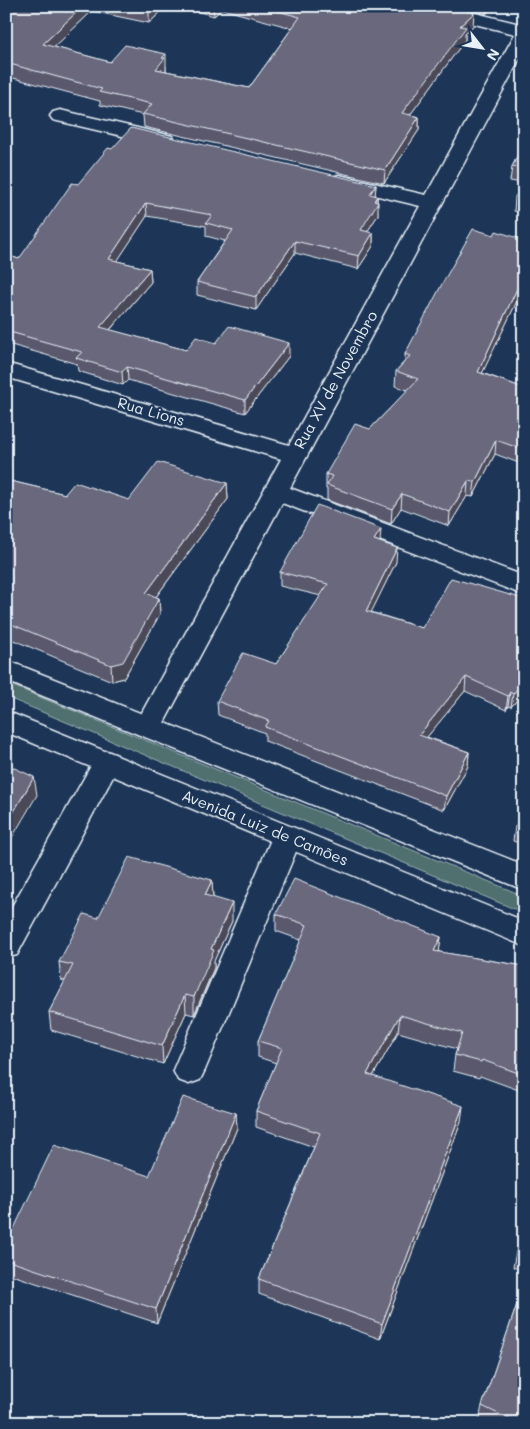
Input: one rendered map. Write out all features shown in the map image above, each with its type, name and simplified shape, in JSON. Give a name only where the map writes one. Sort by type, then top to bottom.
[{"type":"street","points":[[424,6],[524,32]]},
{"type":"street","name":"Rua XV de Novembro","points":[[148,727],[524,32]]},
{"type":"street","points":[[60,116],[184,145]]},
{"type":"street","points":[[318,176],[432,203]]},
{"type":"street","name":"Rua Lions","points":[[6,370],[295,455]]},
{"type":"street","points":[[275,491],[524,586]]},
{"type":"street","points":[[6,670],[524,878]]},
{"type":"street","name":"Avenida Luiz de Camões","points":[[6,721],[524,934]]},
{"type":"street","points":[[6,946],[107,762]]},
{"type":"street","points":[[189,1070],[288,837]]},
{"type":"green space","points":[[6,683],[524,896],[524,913],[6,697]]},
{"type":"building","points":[[6,6],[83,6],[43,44],[110,62],[125,45],[166,54],[156,69],[249,88],[300,17],[259,6],[447,6],[474,13],[460,26],[466,27],[402,113],[419,117],[385,170],[143,114],[152,104],[99,92],[102,89],[6,63]]},
{"type":"building","points":[[128,6],[153,6],[149,11]]},
{"type":"building","points":[[131,128],[376,185],[370,194],[377,196],[374,201],[378,202],[361,230],[373,233],[359,256],[295,241],[256,297],[197,282],[233,230],[206,223],[212,215],[146,203],[109,259],[150,269],[100,327],[186,350],[196,337],[216,343],[229,326],[289,343],[245,400],[127,367],[122,372],[76,358],[82,352],[6,331],[8,329],[6,329],[6,255],[19,259],[72,183],[78,184],[108,148],[112,149]]},
{"type":"building","points":[[524,142],[524,169],[512,167]]},
{"type":"building","points":[[524,181],[524,198],[515,197]]},
{"type":"building","points":[[473,229],[494,235],[496,231],[524,240],[524,279],[522,278],[478,372],[524,388],[524,450],[496,440],[475,482],[468,481],[450,512],[402,494],[392,509],[327,485],[332,476],[326,474],[355,424],[370,429],[418,379],[396,371],[410,356],[405,354]]},
{"type":"building","points":[[158,462],[227,483],[146,593],[159,598],[123,662],[111,665],[6,622],[6,480],[65,494],[75,482],[129,500]]},
{"type":"building","points":[[317,505],[381,529],[374,540],[397,548],[366,611],[422,628],[451,578],[524,599],[524,681],[513,694],[510,692],[508,696],[466,677],[419,735],[469,752],[446,796],[265,727],[269,721],[217,701],[243,653],[276,664],[328,584],[280,572]]},
{"type":"building","points":[[6,764],[34,777],[6,825]]},
{"type":"building","points":[[524,810],[524,831],[515,827]]},
{"type":"building","points":[[129,857],[212,880],[205,895],[232,903],[211,949],[214,950],[194,997],[185,995],[162,1046],[49,1012],[73,965],[59,962],[84,914],[98,918]]},
{"type":"building","points":[[294,879],[441,937],[434,951],[524,966],[524,1075],[482,1060],[481,1062],[455,1055],[462,1033],[400,1015],[367,1074],[463,1106],[382,1324],[259,1279],[320,1133],[256,1111],[282,1048],[258,1041],[307,925],[276,914]]},
{"type":"building","points":[[183,1097],[236,1113],[156,1309],[6,1260],[6,1245],[54,1145],[149,1176]]},
{"type":"building","points":[[524,1226],[524,1255],[516,1252]]},
{"type":"building","points":[[524,1284],[524,1410],[520,1423],[517,1423],[482,1406]]}]
